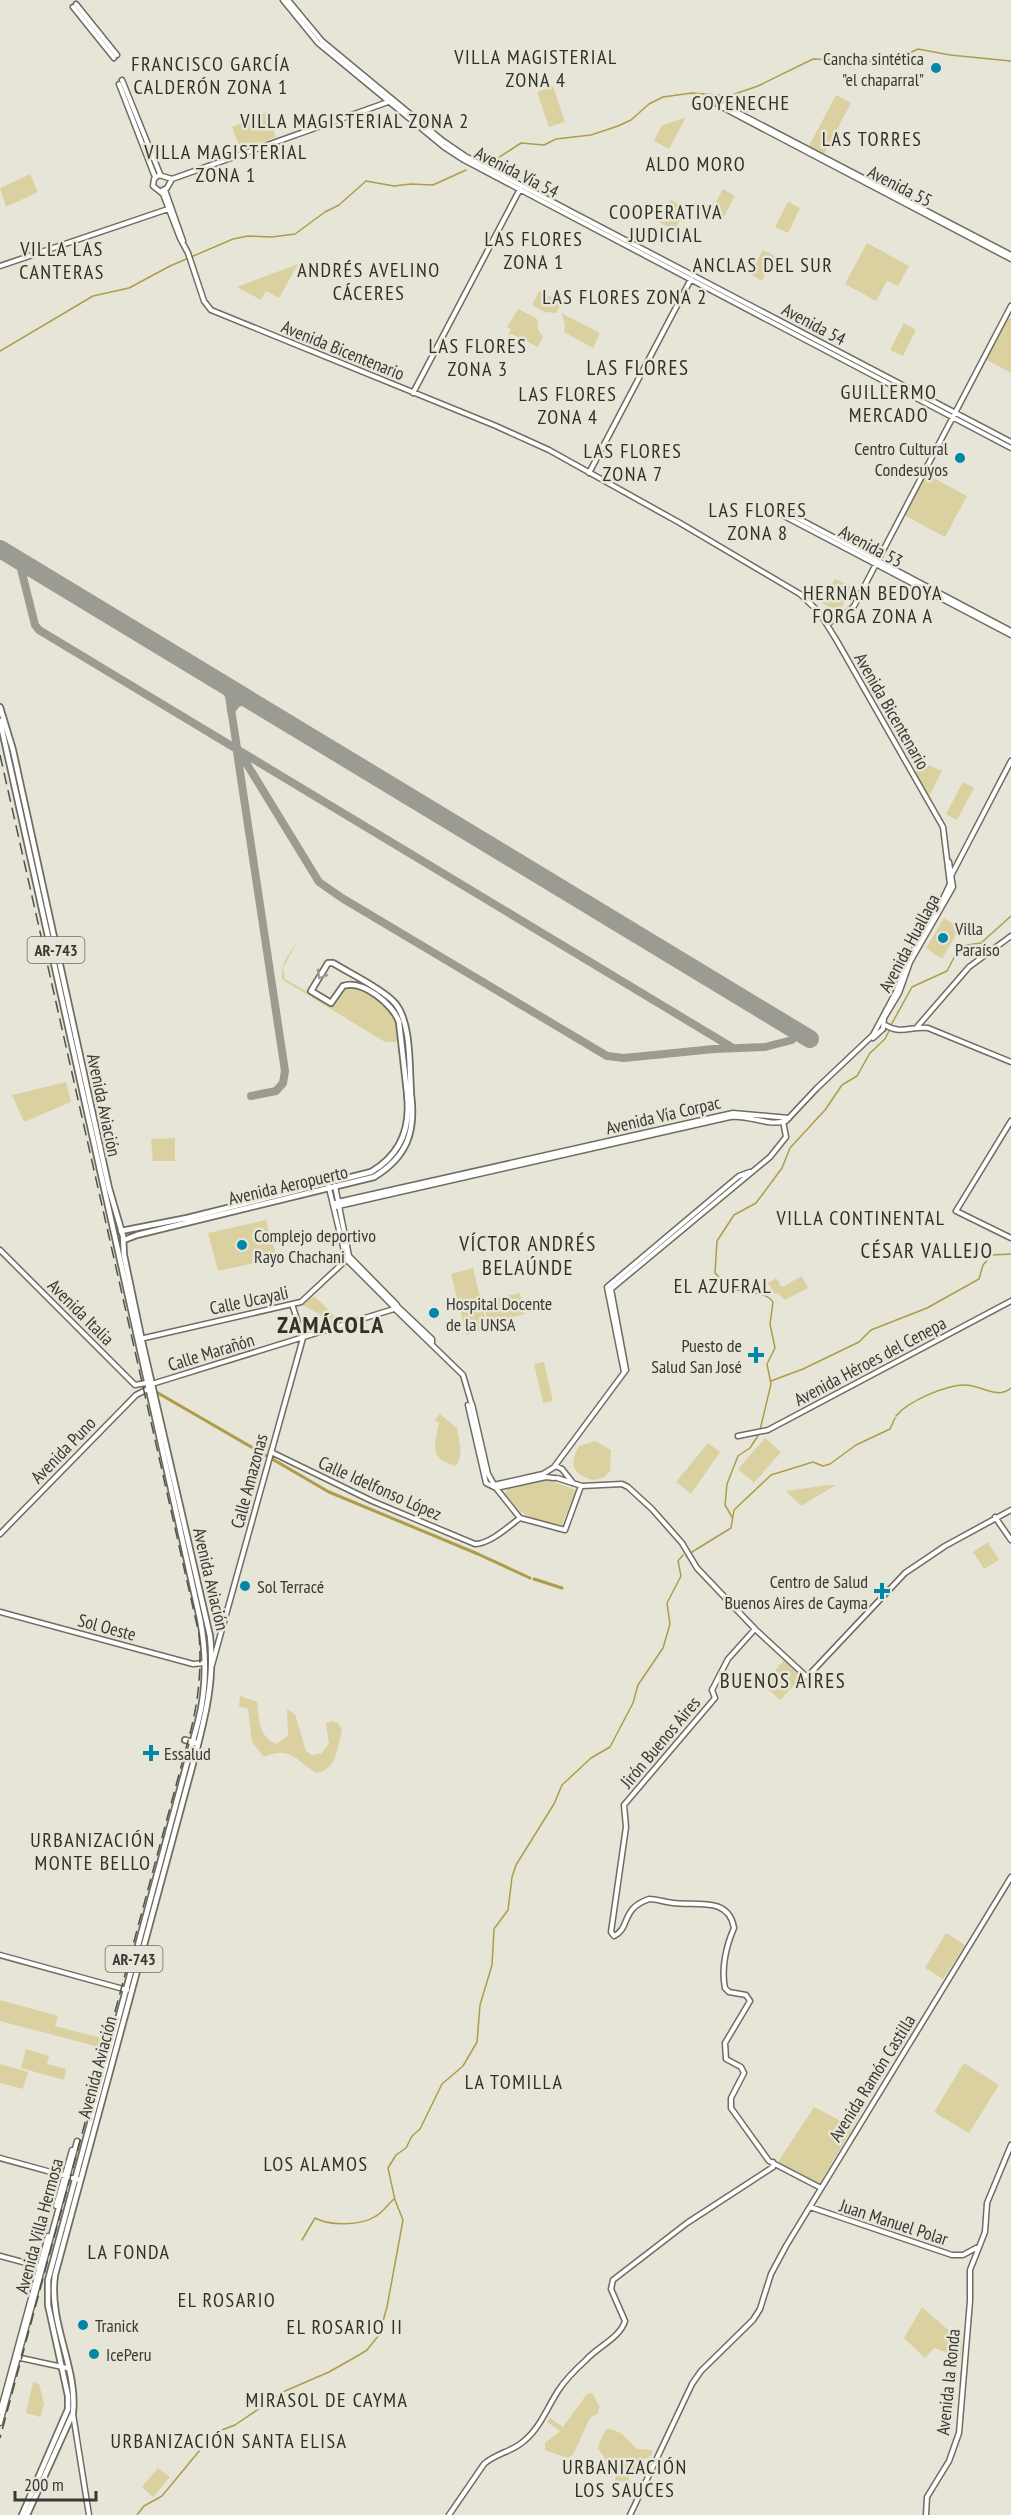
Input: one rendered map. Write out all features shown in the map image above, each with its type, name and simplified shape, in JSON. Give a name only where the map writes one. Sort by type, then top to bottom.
[{"type":"main road","name":"Avenida Aviación","points":[[0,707],[13,750],[116,1217],[122,1231],[123,1250],[139,1339]]},
{"type":"main road","name":"Avenida Aviación","points":[[0,721],[114,1241],[199,1600],[210,1636],[212,1665],[210,1701],[196,1743],[77,2180],[73,2208],[53,2289],[68,2396],[68,2409],[53,2450]]},
{"type":"main road","points":[[332,962],[390,999],[399,1009],[405,1023],[409,1094],[399,1022],[395,1012],[386,1002],[359,986],[350,984],[341,987],[333,1002],[311,992],[328,963],[332,962]]},
{"type":"main road","name":"Avenida Aeropuerto","points":[[331,1186],[371,1172],[391,1157],[405,1132],[409,1094]]},
{"type":"main road","name":"Avenida Aeropuerto","points":[[123,1240],[185,1221],[331,1186],[370,1179],[394,1162],[410,1135],[413,1105],[409,1094]]},
{"type":"main road","points":[[116,1217],[124,1227],[132,1229]]},
{"type":"main road","name":"Avenida Aeropuerto","points":[[122,1231],[185,1221]]},
{"type":"main road","points":[[123,1250],[128,1240],[137,1235]]},
{"type":"main road","name":"Avenida Aviación","points":[[196,1743],[203,1704],[206,1663],[199,1600]]},
{"type":"main road","points":[[185,1740],[196,1743]]},
{"type":"main road","name":"Avenida Aviación","points":[[53,2450],[65,2433],[73,2414],[74,2397],[48,2305],[48,2280],[70,2193],[77,2180]]},
{"type":"main road","points":[[70,2193],[75,2194],[73,2208]]},
{"type":"main road","name":"AR-743","points":[[22,2515],[53,2450]]},
{"type":"main road","name":"AR-743","points":[[27,2515],[53,2450]]},
{"type":"street","name":"Avenida Vía 54","points":[[283,0],[316,40],[443,141],[465,156],[604,228]]},
{"type":"street","name":"Avenida Vía 54","points":[[288,0],[316,35],[450,152],[692,277],[708,288]]},
{"type":"street","points":[[75,6],[115,56]]},
{"type":"street","points":[[161,175],[155,177],[121,82],[154,162],[161,175],[169,180]]},
{"type":"street","points":[[163,190],[169,180],[391,101]]},
{"type":"street","name":"Avenida 55","points":[[718,105],[723,105],[1011,257],[718,105]]},
{"type":"street","name":"Avenida Bicentenario","points":[[155,177],[153,186],[163,190],[196,274],[204,301],[211,310],[533,442],[800,594],[814,606],[942,826],[951,875]]},
{"type":"street","points":[[413,393],[520,189]]},
{"type":"street","points":[[0,266],[170,209]]},
{"type":"street","name":"Avenida 54","points":[[604,228],[954,415],[1011,448]]},
{"type":"street","points":[[588,473],[692,277]]},
{"type":"street","name":"Avenida 54","points":[[708,288],[1011,442]]},
{"type":"street","points":[[826,624],[852,608],[1011,306]]},
{"type":"street","points":[[639,501],[642,495]]},
{"type":"street","name":"Avenida 53","points":[[783,513],[1011,633]]},
{"type":"street","points":[[951,875],[1011,761]]},
{"type":"street","name":"Avenida Huallaga","points":[[789,1118],[817,1088],[883,1026],[884,1018],[899,993],[910,962],[952,889],[951,875]]},
{"type":"street","points":[[916,1027],[969,968],[1011,936]]},
{"type":"street","points":[[883,1026],[901,1031],[916,1027],[928,1028],[1011,1062]]},
{"type":"street","name":"Avenida Vía Corpac","points":[[335,1204],[734,1116],[783,1120],[789,1118]]},
{"type":"street","points":[[555,1478],[550,1473],[562,1454],[624,1372],[607,1287],[739,1176],[750,1172],[767,1160],[786,1137],[783,1120]]},
{"type":"street","points":[[1011,1120],[956,1211],[1011,1238]]},
{"type":"street","points":[[331,1186],[347,1257],[463,1375],[469,1394],[486,1483]]},
{"type":"street","name":"Avenida Aeropuerto","points":[[113,1234],[122,1231]]},
{"type":"street","name":"Avenida Aeropuerto","points":[[114,1241],[123,1240]]},
{"type":"street","name":"Avenida Italia","points":[[0,1250],[132,1382],[149,1385]]},
{"type":"street","name":"Calle Ucayali","points":[[139,1339],[303,1301],[347,1257]]},
{"type":"street","name":"Avenida Héroes del Cenepa","points":[[738,1436],[765,1431],[1011,1301]]},
{"type":"street","points":[[292,1304],[303,1338]]},
{"type":"street","name":"Calle Marañón","points":[[149,1385],[397,1308]]},
{"type":"street","name":"Calle Amazonas","points":[[212,1665],[303,1338]]},
{"type":"street","name":"Avenida Puno","points":[[0,1534],[136,1395],[149,1385]]},
{"type":"street","points":[[470,1403],[486,1468],[500,1494],[520,1518],[565,1530],[581,1486]]},
{"type":"street","name":"Calle Idelfonso López","points":[[271,1454],[372,1501],[480,1544],[520,1518]]},
{"type":"street","points":[[555,1478],[562,1476],[562,1454]]},
{"type":"street","points":[[486,1483],[496,1486],[543,1474],[553,1468],[562,1471],[573,1484]]},
{"type":"street","points":[[486,1483],[496,1486],[546,1477],[581,1486],[622,1484],[631,1490],[682,1543],[697,1568],[755,1629],[807,1677],[905,1573],[938,1550],[1011,1510]]},
{"type":"street","points":[[995,1517],[1011,1540]]},
{"type":"street","name":"Sol Oeste","points":[[0,1612],[193,1665],[206,1663]]},
{"type":"street","name":"Jirón Buenos Aires","points":[[755,1629],[728,1659],[713,1688],[715,1698],[624,1807],[626,1827],[615,1891],[611,1932],[614,1936],[618,1935],[623,1929],[629,1912],[650,1899],[674,1903],[716,1905],[725,1911],[734,1928],[727,1944],[724,1985],[728,1992],[747,1996],[750,2002],[725,2045],[726,2059],[741,2067],[744,2073],[730,2101],[734,2114],[773,2162]]},
{"type":"street","name":"Avenida Ramón Castilla","points":[[630,2515],[692,2384],[701,2371],[753,2320],[760,2309],[775,2265],[1011,1877]]},
{"type":"street","points":[[0,1956],[129,1991]]},
{"type":"street","name":"Avenida Villa Hermosa","points":[[0,2412],[76,2141]]},
{"type":"street","name":"Avenida la Ronda","points":[[926,2515],[927,2497],[949,2461],[959,2433],[970,2301],[969,2270],[985,2232],[987,2203],[1011,2145]]},
{"type":"street","points":[[0,2158],[77,2180]]},
{"type":"street","points":[[449,2515],[484,2464],[491,2457],[516,2447],[526,2440],[535,2430],[559,2389],[588,2358],[623,2328],[625,2321],[611,2289],[613,2280],[687,2223],[772,2167],[773,2162],[821,2188]]},
{"type":"street","name":"Juan Manuel Polar","points":[[810,2207],[949,2255],[960,2256],[978,2247]]},
{"type":"street","name":"Juan Manuel Polar","points":[[970,2251],[975,2256]]},
{"type":"street","points":[[0,2256],[41,2267]]},
{"type":"street","points":[[16,2357],[65,2368]]},
{"type":"street","name":"Avenida Villa Hermosa","points":[[0,2422],[16,2357]]},
{"type":"street","points":[[73,2414],[89,2515]]},
{"type":"street","points":[[65,2433],[71,2431],[75,2435]]},
{"type":"shaded area","points":[[553,86],[565,122],[549,127],[537,92]]},
{"type":"shaded area","points":[[836,95],[851,103],[824,154],[809,146]]},
{"type":"shaded area","points":[[267,112],[276,137],[243,149],[240,148],[232,127]]},
{"type":"shaded area","points":[[686,117],[669,149],[654,141],[661,126]]},
{"type":"shaded area","points":[[30,174],[38,192],[6,207],[0,188]]},
{"type":"shaded area","points":[[723,189],[735,196],[722,220],[710,213]]},
{"type":"shaded area","points":[[671,200],[686,208],[674,231],[659,222]]},
{"type":"shaded area","name":"ANCLAS DEL SUR","points":[[788,202],[800,208],[788,233],[775,227]]},
{"type":"shaded area","points":[[867,243],[909,266],[898,286],[887,281],[876,301],[845,284]]},
{"type":"shaded area","points":[[763,250],[775,256],[762,281],[750,274]]},
{"type":"shaded area","points":[[298,264],[279,298],[266,291],[261,300],[237,287]]},
{"type":"shaded area","points":[[539,291],[562,302],[556,313],[545,312],[532,305]]},
{"type":"shaded area","points":[[518,309],[537,319],[538,330],[543,337],[538,347],[512,334],[508,335],[511,329],[507,327]]},
{"type":"shaded area","points":[[561,313],[600,333],[593,348],[564,332],[565,324]]},
{"type":"shaded area","points":[[1008,317],[1011,319],[1011,373],[985,359]]},
{"type":"shaded area","points":[[904,323],[916,330],[903,356],[890,350]]},
{"type":"shaded area","points":[[926,474],[967,496],[945,537],[904,515]]},
{"type":"shaded area","points":[[835,579],[852,587],[839,612],[822,603]]},
{"type":"shaded area","points":[[928,765],[942,771],[929,796],[915,772]]},
{"type":"shaded area","points":[[963,782],[974,788],[957,820],[946,814]]},
{"type":"shaded area","name":"Villa Paraíso","points":[[944,918],[960,928],[942,959],[926,948]]},
{"type":"shaded area","points":[[298,941],[283,968],[285,979],[330,1005],[335,1004],[346,988],[364,991],[383,1004],[390,1013],[398,1033],[396,1042],[385,1042],[283,980],[282,970],[283,965]]},
{"type":"shaded area","points":[[66,1082],[71,1102],[24,1122],[12,1095]]},
{"type":"shaded area","points":[[175,1138],[175,1161],[153,1161],[151,1139]]},
{"type":"shaded area","name":"Complejo deportivo Rayo Chachani","points":[[266,1220],[277,1258],[218,1271],[208,1233]]},
{"type":"shaded area","points":[[473,1268],[488,1329],[466,1335],[451,1274]]},
{"type":"shaded area","points":[[802,1276],[808,1288],[785,1300],[778,1293],[775,1294],[768,1283],[776,1278],[782,1287]]},
{"type":"shaded area","points":[[520,1293],[525,1314],[488,1323],[483,1301]]},
{"type":"shaded area","points":[[314,1296],[341,1322],[328,1326],[319,1314],[302,1305]]},
{"type":"shaded area","points":[[544,1362],[553,1401],[543,1403],[534,1364]]},
{"type":"shaded area","points":[[440,1414],[457,1428],[460,1452],[456,1466],[441,1460],[437,1455],[435,1445],[439,1423],[434,1420]]},
{"type":"shaded area","points":[[765,1438],[781,1452],[754,1483],[738,1469]]},
{"type":"shaded area","points":[[595,1441],[611,1450],[610,1471],[603,1478],[593,1480],[576,1471],[573,1462],[579,1446]]},
{"type":"shaded area","points":[[708,1443],[720,1452],[691,1494],[676,1482]]},
{"type":"shaded area","points":[[543,1478],[576,1490],[562,1525],[528,1516],[517,1508],[504,1493],[507,1491],[506,1488]]},
{"type":"shaded area","points":[[836,1485],[801,1506],[786,1491]]},
{"type":"shaded area","points":[[988,1542],[999,1560],[984,1569],[973,1552]]},
{"type":"shaded area","points":[[784,1660],[802,1677],[780,1700],[763,1685]]},
{"type":"shaded area","points":[[240,1696],[257,1702],[263,1732],[270,1741],[276,1744],[288,1736],[287,1709],[295,1714],[306,1751],[312,1755],[322,1753],[329,1743],[326,1723],[331,1721],[338,1723],[342,1730],[333,1762],[324,1771],[317,1773],[287,1754],[273,1754],[264,1757],[252,1742],[248,1709],[239,1706]]},
{"type":"shaded area","points":[[946,1933],[965,1945],[943,1979],[925,1968]]},
{"type":"shaded area","points":[[0,2000],[58,2016],[55,2026],[101,2038],[99,2047],[0,2021]]},
{"type":"shaded area","points":[[26,2049],[49,2056],[47,2064],[66,2069],[64,2080],[21,2068]]},
{"type":"shaded area","points":[[964,2063],[999,2085],[969,2133],[934,2112]]},
{"type":"shaded area","points":[[0,2064],[28,2072],[23,2089],[0,2083]]},
{"type":"shaded area","points":[[814,2107],[843,2122],[851,2110],[860,2115],[819,2185],[778,2162]]},
{"type":"shaded area","points":[[922,2307],[962,2342],[961,2358],[934,2348],[925,2358],[904,2338]]},
{"type":"shaded area","points":[[33,2382],[39,2384],[44,2404],[40,2417],[26,2413]]},
{"type":"shaded area","points":[[592,2393],[600,2407],[597,2414],[590,2418],[573,2455],[567,2458],[545,2450],[545,2443],[560,2431],[547,2422],[550,2418],[563,2427],[587,2394]]},
{"type":"shaded area","points":[[606,2429],[611,2429],[627,2438],[637,2449],[653,2450],[651,2456],[642,2460],[640,2471],[629,2473],[629,2482],[615,2481],[616,2474],[598,2449]]},
{"type":"shaded area","points":[[158,2468],[170,2477],[153,2497],[142,2487]]},
{"type":"waterway","points":[[492,162],[521,143],[544,145],[556,139],[591,135],[618,126],[631,120],[649,104],[663,97],[692,93],[729,96],[758,86],[813,59],[885,62],[918,49],[950,55],[1011,61]]},
{"type":"waterway","points":[[0,351],[93,296],[129,288],[170,266],[233,239],[295,234],[325,212],[339,205],[366,181],[394,186],[433,185],[466,170]]},
{"type":"waterway","points":[[891,1025],[912,987],[947,971],[960,946],[981,943],[1011,916]]},
{"type":"waterway","points":[[760,1430],[771,1384],[767,1364],[775,1348],[770,1324],[773,1302],[762,1294],[734,1288],[715,1273],[717,1241],[734,1215],[756,1203],[782,1168],[790,1148],[825,1110],[842,1085],[857,1076],[870,1053],[885,1039],[889,1031]]},
{"type":"waterway","points":[[771,1381],[803,1369],[859,1342],[871,1330],[927,1308],[979,1279],[983,1265],[992,1255],[1011,1254]]},
{"type":"waterway","points":[[896,1416],[918,1400],[948,1388],[965,1385],[1000,1393],[1011,1388]]},
{"type":"waterway","points":[[158,1393],[329,1492],[530,1578]]},
{"type":"waterway","points":[[692,1552],[731,1528],[734,1510],[771,1475],[813,1462],[823,1466],[830,1464],[856,1445],[890,1429],[895,1418]]},
{"type":"waterway","points":[[732,1517],[725,1505],[727,1484],[738,1456],[750,1448],[759,1434]]},
{"type":"waterway","points":[[137,2515],[144,2506],[162,2496],[214,2433],[235,2425],[285,2391],[329,2372],[359,2355],[367,2350],[379,2335],[387,2307],[403,2220],[395,2200],[388,2168],[396,2155],[406,2148],[412,2136],[420,2129],[442,2084],[463,2066],[477,2042],[480,2005],[492,1965],[494,1929],[508,1910],[512,1877],[516,1865],[554,1804],[562,1785],[591,1758],[610,1747],[633,1703],[638,1685],[663,1648],[670,1624],[667,1603],[681,1576],[678,1561],[683,1555]]},
{"type":"waterway","points":[[534,1579],[562,1588]]},
{"type":"waterway","points":[[302,2240],[315,2218],[337,2224],[362,2222],[379,2214],[394,2199]]},
{"type":"taxiway","points":[[19,561],[35,625],[39,630],[733,1048]]},
{"type":"taxiway","points":[[222,683],[229,696],[237,748],[319,882],[342,898],[607,1056],[624,1058],[714,1049],[765,1047],[792,1040],[795,1034],[792,1028]]},
{"type":"taxiway","points":[[231,711],[237,703],[250,700]]},
{"type":"taxiway","points":[[237,752],[285,1071],[283,1083],[276,1091],[251,1096]]},
{"type":"runway","points":[[0,549],[810,1039]]},
{"type":"railway","points":[[0,755],[199,1634],[200,1662],[197,1701],[191,1728],[0,2438]]},
{"type":"place","name":"Cancha sintética \"el chaparral\"","points":[[936,68]]},
{"type":"place","name":"Centro Cultural Condesuyos","points":[[960,458]]},
{"type":"place","name":"Villa Paraíso","points":[[943,938]]},
{"type":"place","name":"Complejo deportivo Rayo Chachani","points":[[242,1245]]},
{"type":"place","name":"Hospital Docente de la UNSA","points":[[434,1313]]},
{"type":"place","name":"Puesto de Salud San José","points":[[756,1355]]},
{"type":"place","name":"Sol Terracé","points":[[245,1586]]},
{"type":"place","name":"Centro de Salud Buenos Aires de Cayma","points":[[882,1591]]},
{"type":"place","name":"Essalud","points":[[151,1753]]},
{"type":"place","name":"Tranick","points":[[83,2325]]},
{"type":"place","name":"IcePeru","points":[[94,2354]]},
{"type":"district","name":"VILLA MAGISTERIAL ZONA 4","points":[[536,68]]},
{"type":"district","name":"FRANCISCO GARCÍA CALDERÓN ZONA 1","points":[[211,76]]},
{"type":"district","name":"GOYENECHE","points":[[741,103]]},
{"type":"district","name":"VILLA MAGISTERIAL ZONA 2","points":[[355,121]]},
{"type":"district","name":"LAS TORRES","points":[[872,139]]},
{"type":"district","name":"VILLA MAGISTERIAL ZONA 1","points":[[226,164]]},
{"type":"district","name":"ALDO MORO","points":[[696,164]]},
{"type":"district","name":"COOPERATIVA JUDICIAL","points":[[666,224]]},
{"type":"district","name":"LAS FLORES ZONA 1","points":[[534,250]]},
{"type":"district","name":"VILLA LAS CANTERAS","points":[[62,260]]},
{"type":"district","name":"ANCLAS DEL SUR","points":[[763,265]]},
{"type":"district","name":"ANDRÉS AVELINO CÁCERES","points":[[369,282]]},
{"type":"district","name":"LAS FLORES ZONA 2","points":[[625,297]]},
{"type":"district","name":"LAS FLORES ZONA 3","points":[[478,358]]},
{"type":"district","name":"LAS FLORES","points":[[638,367]]},
{"type":"district","name":"GUILLERMO MERCADO","points":[[889,404]]},
{"type":"district","name":"LAS FLORES ZONA 4","points":[[568,406]]},
{"type":"district","name":"LAS FLORES ZONA 7","points":[[633,462]]},
{"type":"district","name":"LAS FLORES ZONA 8","points":[[758,522]]},
{"type":"district","name":"HERNAN BEDOYA FORGA ZONA A","points":[[873,604]]},
{"type":"district","name":"VILLA CONTINENTAL","points":[[861,1218]]},
{"type":"district","name":"CÉSAR VALLEJO","points":[[927,1250]]},
{"type":"district","name":"VÍCTOR ANDRÉS BELAÚNDE","points":[[528,1255]]},
{"type":"district","name":"EL AZUFRAL","points":[[723,1286]]},
{"type":"district","name":"ZAMÁCOLA","points":[[331,1324]]},
{"type":"district","name":"BUENOS AIRES","points":[[783,1680]]},
{"type":"district","name":"URBANIZACIÓN MONTE BELLO","points":[[93,1852]]},
{"type":"district","name":"LA TOMILLA","points":[[514,2082]]},
{"type":"district","name":"LOS ALAMOS","points":[[316,2164]]},
{"type":"district","name":"LA FONDA","points":[[129,2252]]},
{"type":"district","name":"EL ROSARIO","points":[[227,2300]]},
{"type":"district","name":"EL ROSARIO II","points":[[345,2327]]},
{"type":"district","name":"MIRASOL DE CAYMA","points":[[327,2400]]},
{"type":"district","name":"URBANIZACIÓN SANTA ELISA","points":[[229,2441]]},
{"type":"district","name":"URBANIZACIÓN LOS SAUCES","points":[[625,2478]]}]
